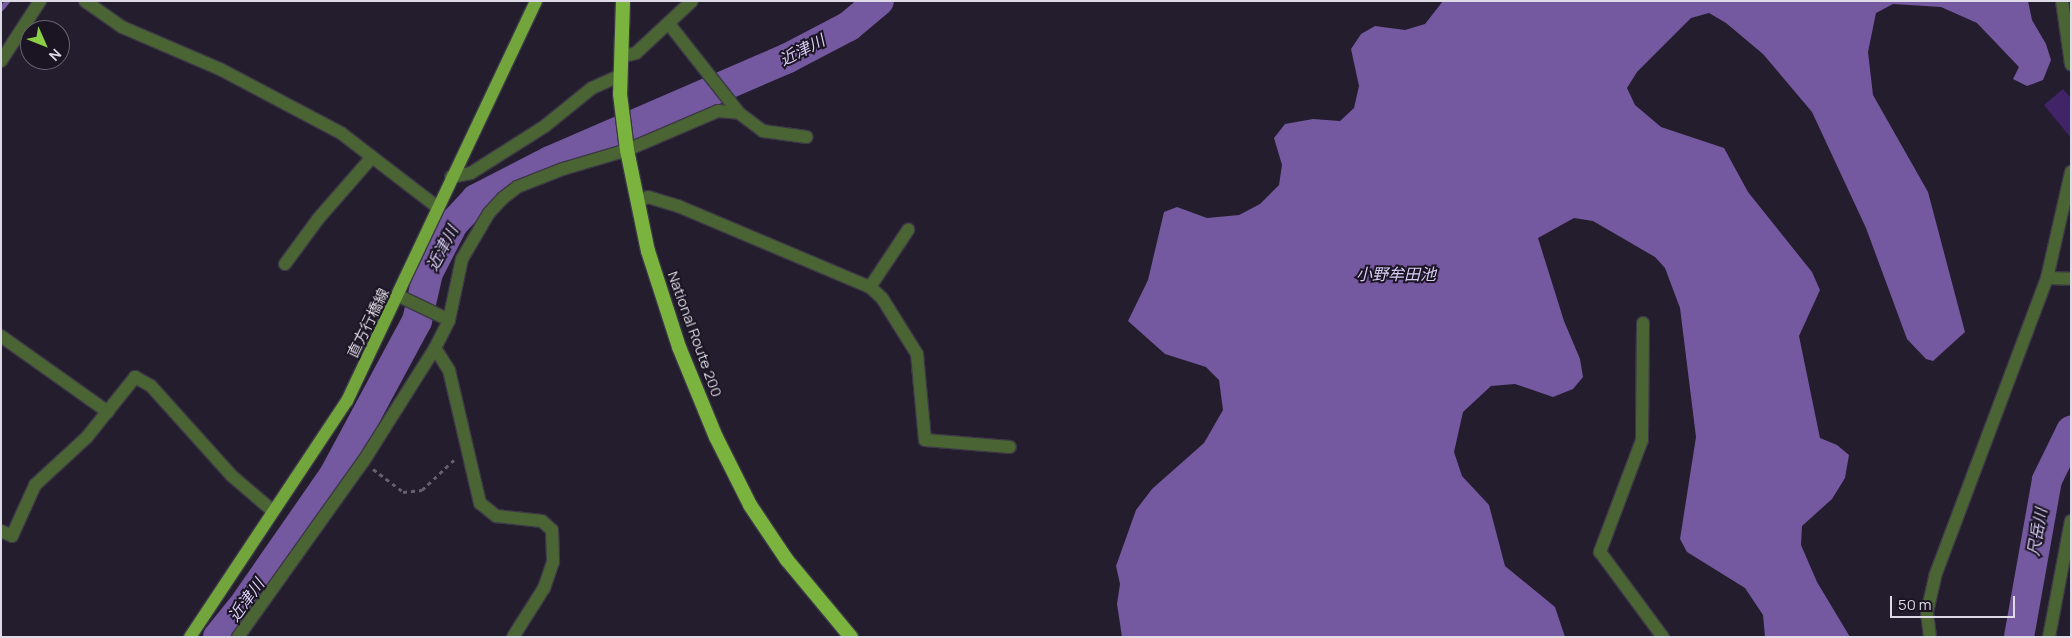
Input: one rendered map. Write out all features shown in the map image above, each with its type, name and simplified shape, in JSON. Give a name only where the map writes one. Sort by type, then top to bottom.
[{"type":"highway","name":"National Route 200","points":[[622,3],[620,94],[627,150],[648,251],[679,347],[716,437],[750,505],[828,612],[851,637]]},
{"type":"main road","name":"直方行橋線","points":[[190,637],[347,401],[404,299],[437,207],[536,1]]},
{"type":"street","points":[[1,61],[40,1]]},
{"type":"street","points":[[85,1],[122,28],[220,69],[341,133],[437,207]]},
{"type":"street","points":[[621,57],[636,53],[692,1]]},
{"type":"street","points":[[2062,1],[2071,64]]},
{"type":"street","points":[[669,24],[739,114],[763,131],[807,137]]},
{"type":"street","points":[[451,177],[471,173],[545,126],[592,88],[621,75]]},
{"type":"street","points":[[238,637],[363,462],[435,348],[446,318],[462,258],[484,220],[503,198],[517,187],[563,169],[627,150],[718,111],[739,114]]},
{"type":"street","points":[[285,264],[318,219],[372,157]]},
{"type":"street","points":[[1930,637],[1927,612],[1935,576],[2047,278],[2071,172]]},
{"type":"street","points":[[638,202],[648,197],[678,206],[870,287],[882,298],[917,354],[925,440],[1010,447]]},
{"type":"street","points":[[870,287],[908,230]]},
{"type":"street","points":[[2047,278],[2071,280]]},
{"type":"street","points":[[404,299],[446,318]]},
{"type":"street","points":[[1643,324],[1642,440],[1600,552],[1663,637]]},
{"type":"street","points":[[1,336],[108,412]]},
{"type":"street","points":[[435,348],[449,370],[480,503],[496,516],[542,521],[552,530],[553,562],[544,588],[513,637]]},
{"type":"street","points":[[1,531],[12,536],[35,485],[87,437],[135,377],[151,386],[232,476],[273,511]]},
{"type":"street","points":[[2049,637],[2071,521]]},
{"type":"path","points":[[363,462],[403,492],[422,490],[467,447]]},
{"type":"water","name":"小野牟田池","points":[[1443,1],[2028,1],[2032,20],[2046,44],[2051,60],[2043,80],[2027,86],[2013,79],[2019,67],[1977,23],[1941,7],[1893,4],[1876,13],[1868,52],[1873,95],[1928,192],[1965,332],[1933,361],[1926,359],[1907,339],[1866,228],[1812,112],[1763,54],[1726,23],[1709,13],[1691,18],[1637,72],[1627,88],[1635,105],[1661,127],[1724,148],[1748,192],[1812,272],[1820,290],[1799,336],[1820,438],[1837,445],[1849,455],[1845,478],[1832,499],[1802,526],[1801,545],[1817,582],[1850,637],[1765,637],[1763,615],[1745,588],[1687,552],[1680,539],[1696,437],[1680,308],[1665,268],[1655,257],[1593,221],[1574,218],[1538,238],[1564,321],[1580,359],[1583,377],[1573,389],[1553,397],[1515,384],[1491,386],[1463,412],[1454,452],[1462,476],[1489,505],[1505,566],[1555,607],[1565,637],[1122,637],[1117,604],[1120,584],[1116,566],[1136,510],[1152,489],[1204,443],[1223,410],[1219,380],[1206,367],[1165,354],[1128,321],[1148,280],[1164,212],[1177,207],[1207,218],[1239,215],[1260,204],[1279,185],[1282,165],[1274,138],[1285,124],[1313,119],[1340,121],[1354,108],[1359,86],[1351,49],[1361,34],[1375,26],[1405,30],[1425,24]]},
{"type":"building","points":[[2063,89],[2071,98],[2071,138],[2044,105]]},
{"type":"waterway","points":[[1,8],[7,1]]},
{"type":"waterway","name":"近津川","points":[[218,637],[241,609],[334,475],[417,321],[428,273],[453,224],[476,199],[550,161],[788,58],[849,26],[879,1]]},
{"type":"waterway","name":"尺岳川","points":[[2019,637],[2047,480],[2071,431]]}]
